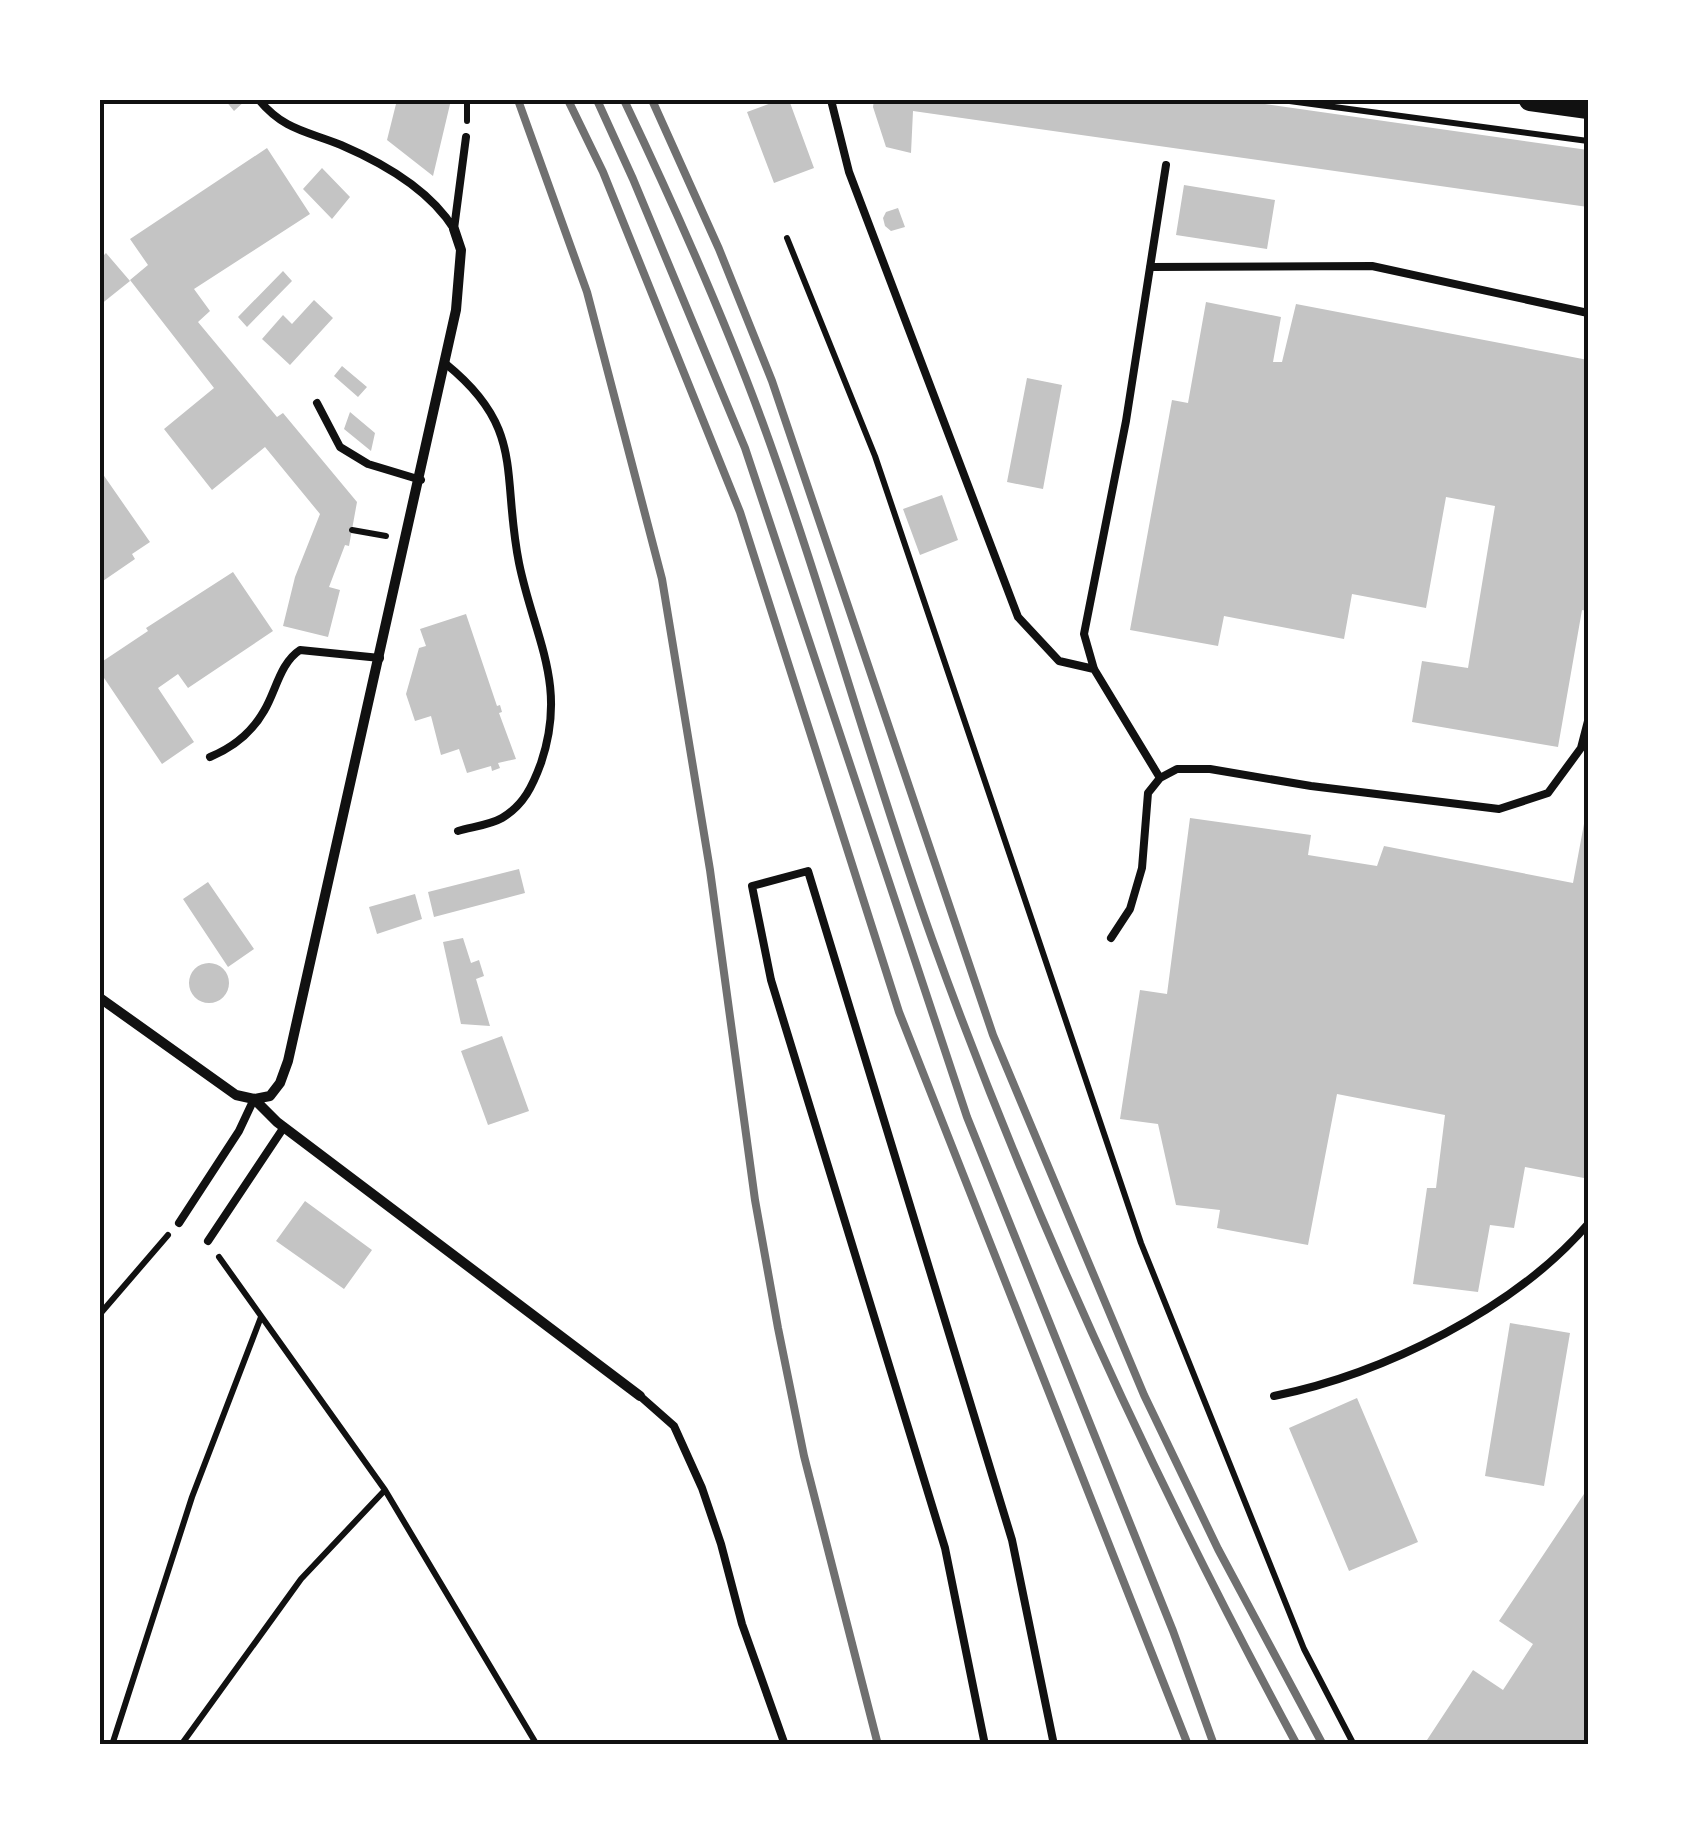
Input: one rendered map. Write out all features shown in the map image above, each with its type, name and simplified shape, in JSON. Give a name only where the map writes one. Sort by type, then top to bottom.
[{"type":"main road","points":[[1530,100],[1588,108]]},
{"type":"street","points":[[100,998],[236,1095],[254,1099],[270,1096],[280,1082],[288,1061],[446,364],[461,272],[461,250],[454,229]]},
{"type":"street","points":[[254,1099],[284,1127],[640,1396]]},
{"type":"lane","points":[[258,100],[275,119],[378,163],[431,200],[454,229]]},
{"type":"lane","points":[[831,100],[849,172],[1018,617],[1059,660],[1094,669]]},
{"type":"lane","points":[[454,229],[466,137]]},
{"type":"lane","points":[[1160,778],[1094,669],[1084,634],[1126,420],[1166,164]]},
{"type":"lane","points":[[1150,267],[1372,266],[1588,313]]},
{"type":"lane","points":[[446,364],[489,407],[506,444],[511,514],[520,566],[553,691],[548,740],[531,791],[502,818],[458,831]]},
{"type":"lane","points":[[317,403],[340,447],[368,464],[420,480]]},
{"type":"lane","points":[[210,757],[249,732],[264,713],[286,664],[300,650],[380,658]]},
{"type":"lane","points":[[1111,938],[1130,909],[1142,868],[1148,794],[1160,778],[1177,769],[1210,769],[1499,809],[1548,794],[1581,748],[1588,720]]},
{"type":"lane","points":[[984,1745],[945,1548],[771,980],[752,886],[808,871],[1012,1540],[1054,1745]]},
{"type":"lane","points":[[179,1222],[239,1131],[254,1099]]},
{"type":"lane","points":[[208,1241],[284,1127]]},
{"type":"lane","points":[[1274,1396],[1324,1386],[1426,1346],[1561,1256],[1588,1224]]},
{"type":"lane","points":[[640,1396],[674,1426],[702,1488],[742,1624],[785,1745]]},
{"type":"path","points":[[1282,100],[1588,141]]},
{"type":"path","points":[[787,238],[876,456],[1141,1243],[1304,1648],[1354,1745]]},
{"type":"path","points":[[100,1314],[179,1222]]},
{"type":"path","points":[[208,1241],[386,1490],[537,1745]]},
{"type":"path","points":[[112,1745],[192,1497],[261,1316]]},
{"type":"path","points":[[181,1745],[301,1579],[386,1490]]},
{"type":"building","points":[[225,100],[246,100],[234,111]]},
{"type":"building","points":[[397,100],[451,100],[433,176],[387,140]]},
{"type":"building","points":[[789,100],[814,168],[774,183],[747,112]]},
{"type":"building","points":[[874,100],[1237,100],[1588,150],[1588,207],[913,111],[911,153],[886,147]]},
{"type":"building","points":[[267,148],[310,214],[194,289],[210,311],[198,322],[277,417],[283,413],[357,502],[349,546],[345,545],[329,587],[340,590],[328,637],[283,626],[295,577],[320,514],[265,447],[212,490],[164,429],[214,388],[130,280],[148,265],[130,239]]},
{"type":"building","points":[[322,168],[350,197],[332,219],[303,189]]},
{"type":"building","points":[[1184,185],[1275,200],[1267,249],[1176,235]]},
{"type":"building","points":[[898,208],[905,227],[891,231],[883,218],[886,212]]},
{"type":"building","points":[[106,253],[130,281],[100,305],[100,259]]},
{"type":"building","points":[[283,271],[292,281],[247,327],[238,317]]},
{"type":"building","points":[[314,300],[333,318],[290,365],[262,339],[283,315],[292,324]]},
{"type":"building","points":[[1206,302],[1281,317],[1273,362],[1282,362],[1296,304],[1588,360],[1588,611],[1582,610],[1558,747],[1412,722],[1422,661],[1468,668],[1495,506],[1446,497],[1426,608],[1352,594],[1344,639],[1224,616],[1218,646],[1130,630],[1172,400],[1188,403]]},
{"type":"building","points":[[342,366],[367,387],[358,397],[334,376]]},
{"type":"building","points":[[1027,378],[1062,385],[1043,489],[1007,482]]},
{"type":"building","points":[[350,412],[375,433],[371,451],[344,429]]},
{"type":"building","points":[[100,470],[150,542],[132,554],[135,559],[100,583]]},
{"type":"building","points":[[942,495],[958,540],[920,555],[903,509]]},
{"type":"building","points":[[233,572],[273,631],[188,688],[178,674],[158,688],[194,742],[162,764],[100,672],[100,663]]},
{"type":"building","points":[[466,614],[516,759],[498,763],[500,768],[492,771],[491,766],[467,773],[459,749],[441,755],[431,716],[415,721],[406,694],[419,648],[426,646],[420,629]]},
{"type":"building","points":[[1586,813],[1588,1156],[1584,1178],[1525,1167],[1514,1228],[1490,1225],[1478,1292],[1413,1284],[1427,1188],[1436,1188],[1445,1115],[1337,1094],[1308,1245],[1217,1228],[1220,1210],[1176,1205],[1158,1124],[1120,1119],[1140,990],[1167,994],[1190,818],[1311,835],[1308,855],[1377,866],[1384,846],[1573,883]]},
{"type":"building","points":[[519,869],[525,893],[434,917],[428,892]]},
{"type":"building","points":[[208,882],[254,949],[228,967],[183,899]]},
{"type":"building","points":[[415,894],[422,919],[377,934],[369,907]]},
{"type":"building","points":[[463,938],[471,963],[479,960],[484,976],[476,979],[490,1026],[461,1024],[443,942]]},
{"type":"building","points":[[209,963],[223,969],[229,983],[223,997],[209,1003],[195,997],[189,983],[195,969]]},
{"type":"building","points":[[502,1036],[529,1111],[488,1125],[461,1051]]},
{"type":"building","points":[[305,1201],[372,1250],[344,1289],[276,1241]]},
{"type":"building","points":[[1510,1323],[1570,1333],[1544,1486],[1485,1476]]},
{"type":"building","points":[[1357,1398],[1418,1542],[1349,1571],[1289,1428]]},
{"type":"building","points":[[1588,1488],[1588,1745],[1435,1745],[1427,1740],[1473,1670],[1503,1690],[1533,1644],[1499,1621]]},
{"type":"railway","points":[[518,100],[587,292],[662,579],[710,870],[755,1200],[778,1328],[804,1456],[878,1745]]},
{"type":"railway","points":[[568,100],[603,172],[740,512],[899,1012],[1188,1745]]},
{"type":"railway","points":[[597,100],[745,448],[967,1117],[1173,1631],[1214,1745]]},
{"type":"railway","points":[[624,100],[697,259],[762,421],[932,939],[1012,1146],[1146,1449],[1297,1745]]},
{"type":"railway","points":[[652,100],[719,249],[772,381],[993,1035],[1144,1395],[1218,1549],[1323,1745]]}]
